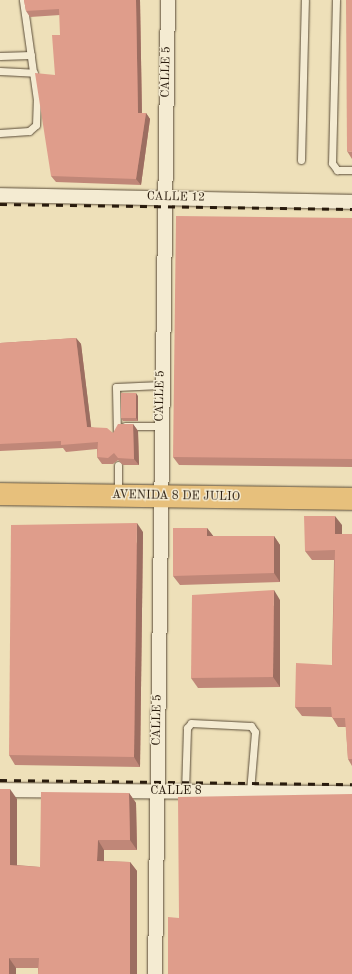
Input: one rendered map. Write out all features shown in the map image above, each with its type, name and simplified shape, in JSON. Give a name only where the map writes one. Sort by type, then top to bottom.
[{"type":"main road","name":"AVENIDA 8 DE JULIO","points":[[0,494],[352,500]]},
{"type":"street","name":"CALLE 5","points":[[155,974],[163,198],[168,0]]},
{"type":"street","name":"CALLE 12","points":[[0,195],[352,202]]},
{"type":"street","name":"CALLE 8","points":[[0,790],[352,793]]},
{"type":"lane","points":[[0,133],[29,132],[35,127],[38,100],[23,0]]},
{"type":"lane","points":[[301,160],[305,0]]},
{"type":"lane","points":[[336,0],[332,163],[337,170],[352,170]]},
{"type":"lane","points":[[0,56],[31,54]]},
{"type":"lane","points":[[0,72],[34,72]]},
{"type":"lane","points":[[118,435],[117,386],[161,385]]},
{"type":"lane","points":[[117,426],[161,426]]},
{"type":"lane","points":[[118,465],[118,496]]},
{"type":"lane","points":[[186,792],[187,728],[191,723],[251,726],[255,732],[250,792]]},
{"type":"building","points":[[24,0],[136,0],[138,113],[146,113],[136,179],[51,176],[35,73],[55,75],[52,35],[60,35],[59,9],[26,11]]},
{"type":"building","points":[[346,0],[352,0],[352,152],[347,151]]},
{"type":"building","points":[[176,216],[352,218],[352,459],[173,457]]},
{"type":"building","points":[[76,338],[87,427],[107,428],[113,433],[118,424],[133,424],[134,459],[118,458],[114,453],[108,458],[97,457],[98,442],[61,445],[61,441],[0,444],[0,343]]},
{"type":"building","points":[[121,393],[136,393],[136,418],[121,418]]},
{"type":"building","points":[[304,516],[335,516],[335,534],[352,534],[352,759],[348,759],[345,718],[332,718],[331,707],[295,707],[296,663],[332,665],[335,550],[305,551]]},
{"type":"building","points":[[137,523],[134,757],[9,755],[11,525]]},
{"type":"building","points":[[173,528],[207,528],[207,536],[274,536],[274,573],[173,576]]},
{"type":"building","points":[[274,590],[273,677],[191,678],[192,595]]},
{"type":"building","points":[[0,789],[10,789],[10,865],[40,867],[41,792],[129,793],[130,840],[98,840],[97,861],[130,862],[130,974],[38,974],[39,958],[9,958],[9,974],[0,974]]},
{"type":"building","points":[[352,794],[352,974],[168,974],[168,917],[179,918],[178,797]]},
{"type":"railway","points":[[0,204],[352,209]]},
{"type":"railway","points":[[0,780],[352,784]]}]
